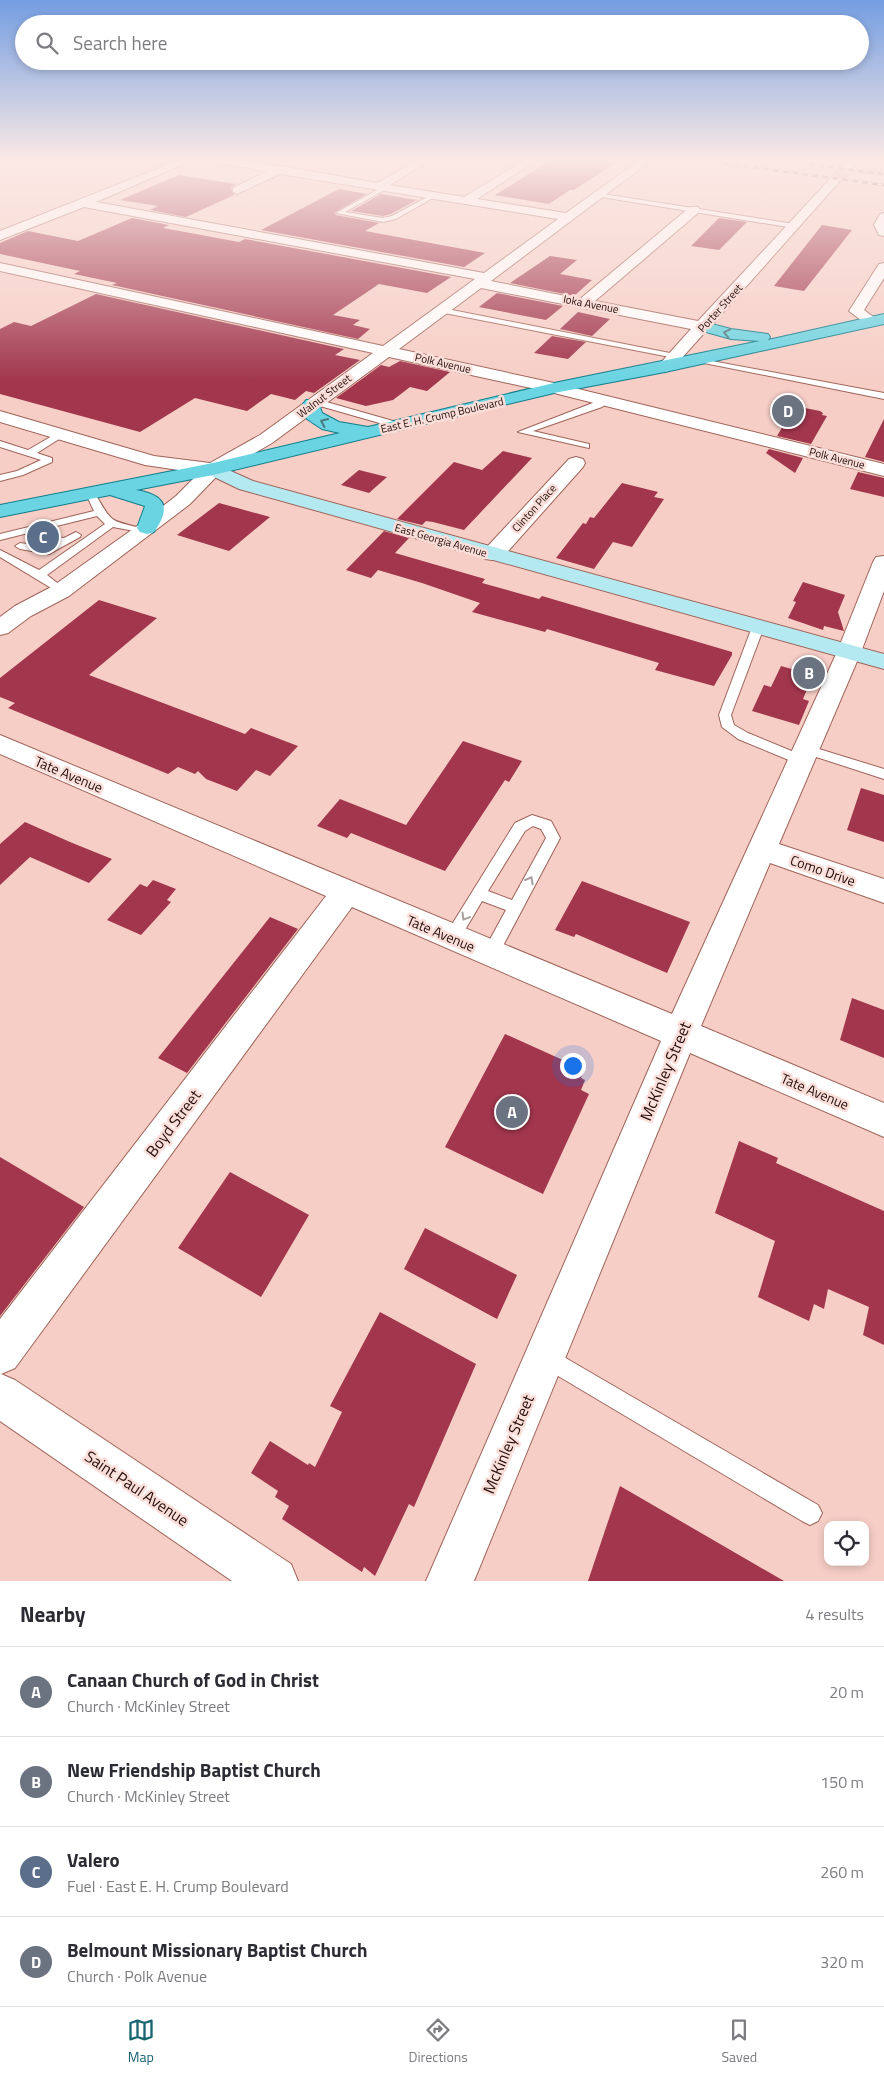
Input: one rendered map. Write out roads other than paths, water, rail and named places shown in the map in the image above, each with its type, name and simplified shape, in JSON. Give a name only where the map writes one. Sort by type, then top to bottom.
[{"type":"main road","name":"East E. H. Crump Boulevard","points":[[0,511],[213,469],[554,388],[670,362],[699,360],[877,320]]},
{"type":"main road","points":[[704,327],[745,336],[786,339]]},
{"type":"main road","points":[[314,403],[313,415],[319,421],[331,426],[355,430],[390,427]]},
{"type":"main road","points":[[95,493],[118,493],[150,499],[154,503],[155,508],[144,530]]},
{"type":"street","name":"Ioka Avenue","points":[[243,234],[481,280],[704,327]]},
{"type":"street","name":"Walnut Street","points":[[0,628],[23,612],[61,591],[183,500],[213,469],[266,439],[544,234]]},
{"type":"street","points":[[584,303],[666,234]]},
{"type":"street","name":"Porter Street","points":[[670,362],[704,327],[787,234]]},
{"type":"street","points":[[877,320],[856,310],[884,266]]},
{"type":"street","name":"Polk Avenue","points":[[0,267],[554,388],[884,470]]},
{"type":"street","name":"East Georgia Avenue","points":[[0,416],[152,461],[213,469],[246,485],[884,662]]},
{"type":"street","name":"Clinton Place","points":[[493,554],[581,454]]},
{"type":"street","name":"McKinley Street","points":[[450,1581],[680,1035],[849,652],[884,562]]},
{"type":"street","name":"Tate Avenue","points":[[0,744],[680,1035],[884,1120]]},
{"type":"street","name":"Como Drive","points":[[762,849],[884,891]]},
{"type":"street","name":"Boyd Street","points":[[0,1352],[345,892]]},
{"type":"street","name":"Saint Paul Avenue","points":[[0,1395],[274,1581]]},
{"type":"lane","points":[[442,310],[670,362]]},
{"type":"lane","points":[[699,360],[884,396]]},
{"type":"lane","points":[[581,454],[523,432],[599,406],[606,401]]},
{"type":"lane","points":[[30,453],[62,434]]},
{"type":"lane","points":[[0,444],[49,460],[20,473],[0,478]]},
{"type":"lane","points":[[95,493],[99,513],[111,524],[144,530]]},
{"type":"lane","points":[[18,539],[56,530],[99,513]]},
{"type":"lane","points":[[40,575],[111,524]]},
{"type":"lane","points":[[49,551],[56,530]]},
{"type":"lane","points":[[35,535],[49,551]]},
{"type":"lane","points":[[49,551],[76,535]]},
{"type":"lane","points":[[0,537],[18,539],[64,558]]},
{"type":"lane","points":[[0,553],[40,575],[61,591]]},
{"type":"lane","points":[[758,627],[725,715],[728,727],[744,736],[804,754],[884,774]]},
{"type":"lane","points":[[452,938],[520,827],[532,820],[546,825],[553,838],[490,954]]},
{"type":"lane","points":[[479,894],[515,906]]},
{"type":"lane","points":[[545,1356],[631,1409],[810,1513]]},
{"type":"place","name":"Belmount Missionary Baptist Church","points":[[788,411]]},
{"type":"place","name":"Valero","points":[[43,537]]},
{"type":"place","name":"New Friendship Baptist Church","points":[[809,673]]},
{"type":"place","name":"Canaan Church of God in Christ","points":[[512,1112]]}]
